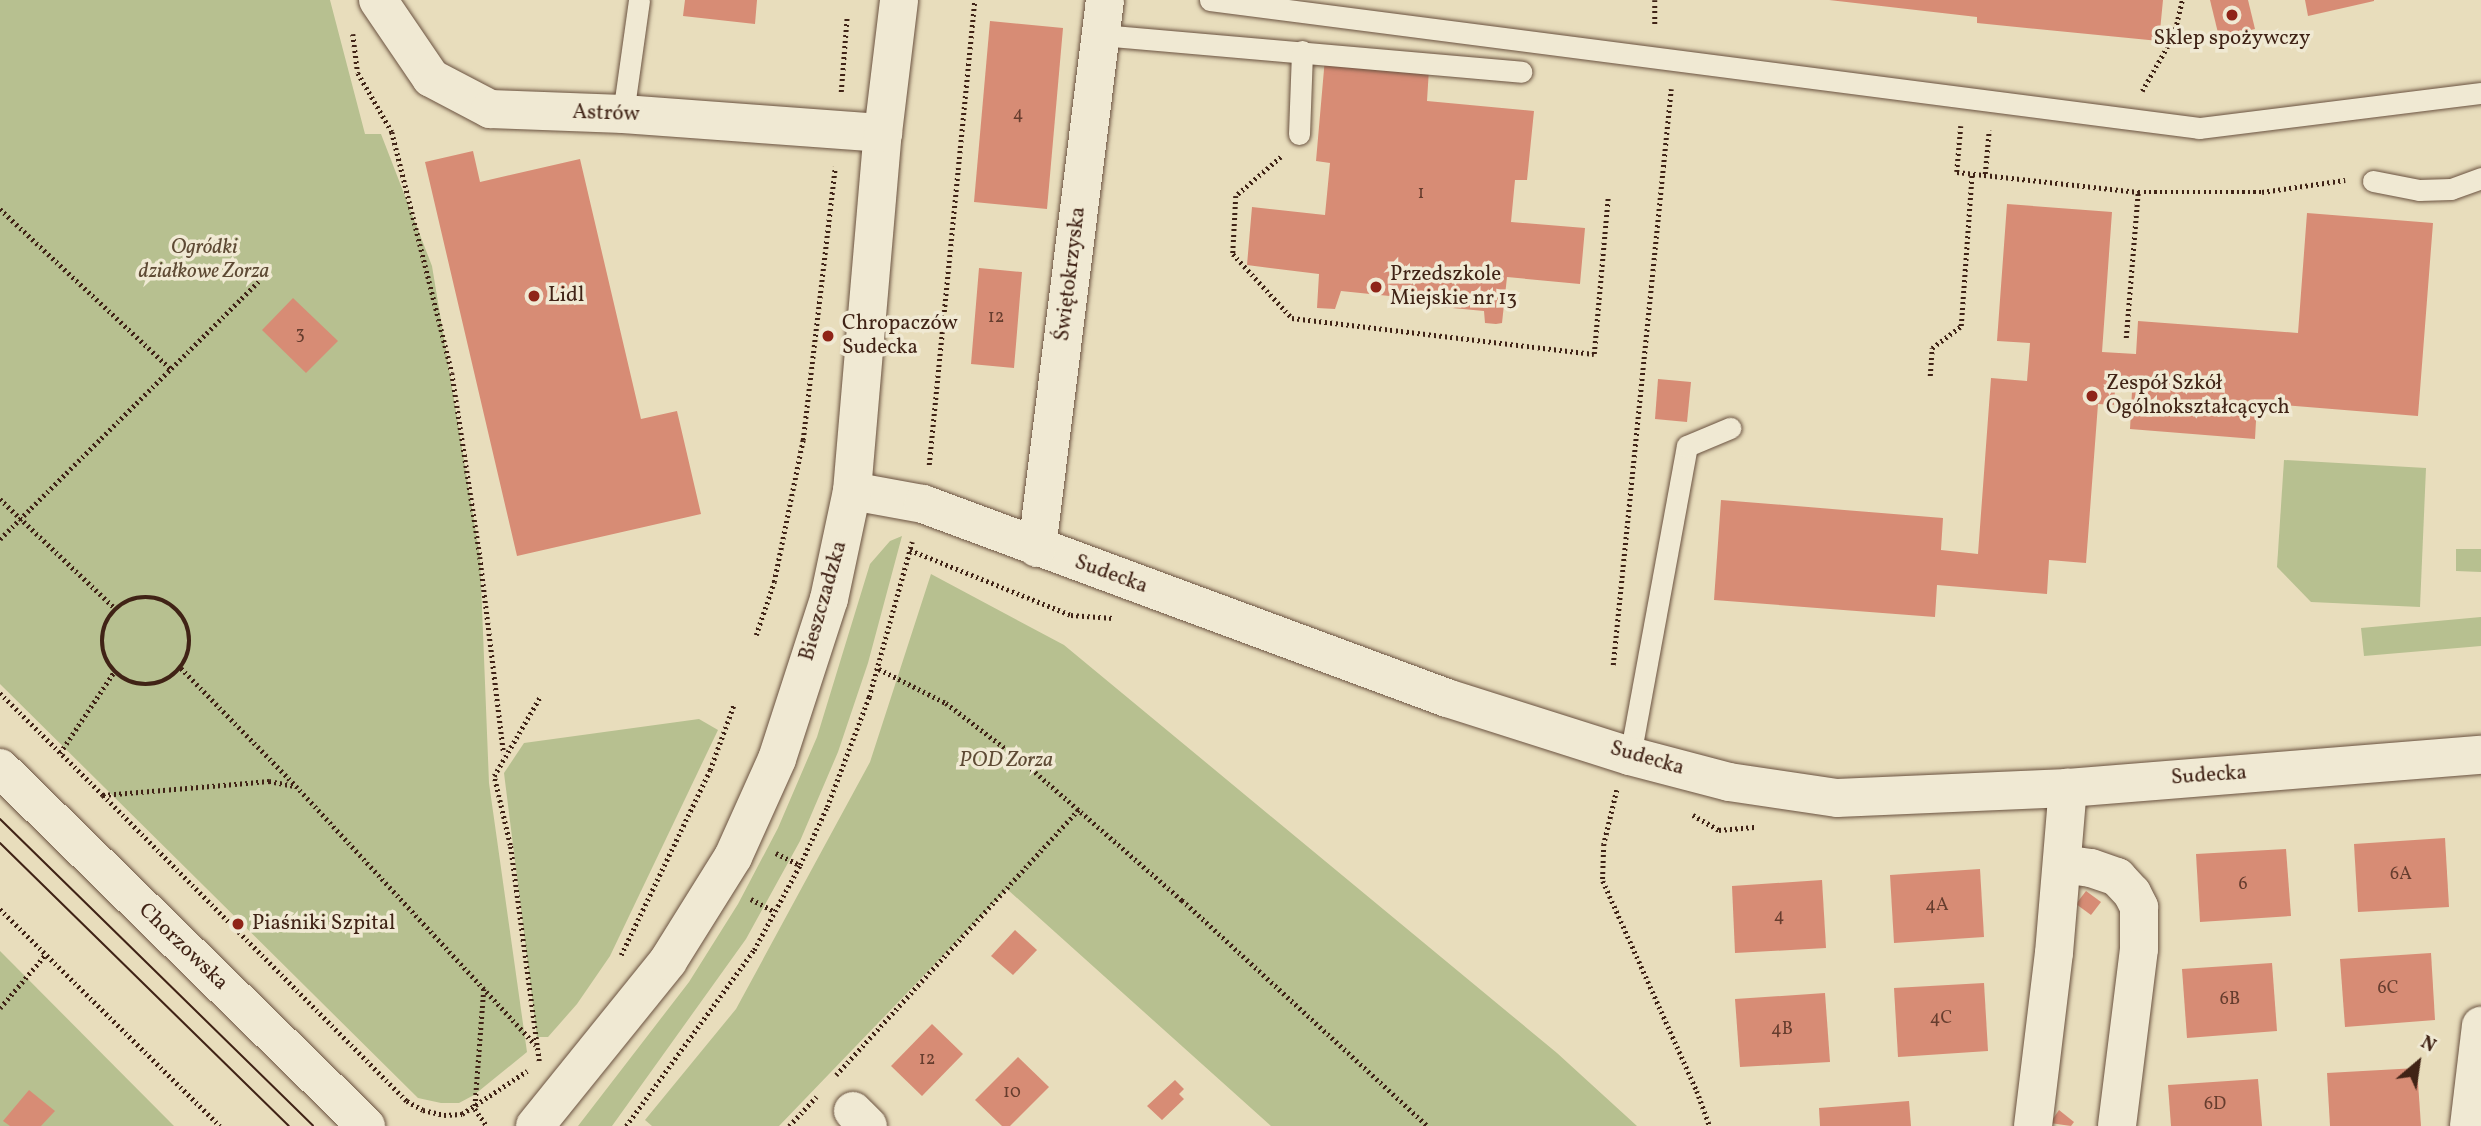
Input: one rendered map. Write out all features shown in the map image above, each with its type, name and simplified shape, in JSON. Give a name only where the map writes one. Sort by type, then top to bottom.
[{"type":"street","name":"Bieszczadzka","points":[[535,1126],[668,961],[733,857],[777,759],[829,599],[852,491],[883,134],[899,0]]},
{"type":"street","name":"Astrów","points":[[365,12],[431,78],[490,108],[623,114],[883,134]]},
{"type":"street","name":"Świętokrzyska","points":[[1037,548],[1103,18]]},
{"type":"street","name":"Sudecka","points":[[852,491],[923,504],[1447,698],[1625,769],[1837,798],[2068,788],[2481,755]]},
{"type":"street","name":"Chorzowska","points":[[0,768],[366,1126]]},
{"type":"street","points":[[2033,1126],[2068,788]]},
{"type":"street","points":[[2062,864],[2091,868],[2117,877],[2132,893],[2139,907],[2139,949],[2117,1126]]},
{"type":"street","points":[[2469,1126],[2481,1026]]},
{"type":"lane","points":[[623,114],[639,0]]},
{"type":"lane","points":[[1210,0],[2199,128],[2481,93]]},
{"type":"lane","points":[[1103,18],[1143,41],[1302,51],[1521,72]]},
{"type":"lane","points":[[1299,134],[1302,51]]},
{"type":"lane","points":[[2373,181],[2419,190],[2451,190],[2481,178]]},
{"type":"lane","points":[[1625,769],[1687,446],[1730,428]]},
{"type":"path","points":[[929,466],[975,0]]},
{"type":"path","points":[[2131,119],[2149,75],[2174,35],[2182,0]]},
{"type":"path","points":[[365,12],[358,73],[392,131],[452,373],[481,557],[504,755]]},
{"type":"path","points":[[756,635],[774,582],[803,440],[838,131],[847,16]]},
{"type":"path","points":[[1613,666],[1674,60]]},
{"type":"path","points":[[1299,134],[1276,163],[1236,196],[1233,254],[1292,318],[1594,354],[1608,197]]},
{"type":"path","points":[[1959,150],[1957,172],[2138,192],[2262,192],[2330,180],[2373,181]]},
{"type":"path","points":[[1984,174],[1987,152]]},
{"type":"path","points":[[1930,376],[1932,348],[1961,326],[1972,174]]},
{"type":"path","points":[[2126,338],[2138,192]]},
{"type":"path","points":[[0,209],[171,369]]},
{"type":"path","points":[[0,540],[259,281]]},
{"type":"path","points":[[0,499],[116,609]]},
{"type":"path","points":[[626,1126],[754,950],[800,865],[827,807],[878,668],[910,550],[1071,615],[1120,619]]},
{"type":"path","points":[[151,597],[166,602],[178,611],[187,624],[190,638],[188,654],[181,668],[170,678],[156,684],[141,685],[126,680],[114,671],[105,658],[102,643],[103,628],[116,609],[136,598],[151,597]]},
{"type":"path","points":[[181,668],[296,786],[537,1046]]},
{"type":"path","points":[[878,668],[946,703],[1027,765],[1428,1126]]},
{"type":"path","points":[[60,753],[114,671]]},
{"type":"path","points":[[0,693],[407,1101],[423,1110],[444,1115],[462,1114],[475,1109],[539,1062],[548,1052]]},
{"type":"path","points":[[539,1062],[510,845],[494,776],[540,697]]},
{"type":"path","points":[[618,961],[710,770],[734,704]]},
{"type":"path","points":[[1625,769],[1604,844],[1603,881],[1710,1126]]},
{"type":"path","points":[[103,795],[268,781],[296,786]]},
{"type":"path","points":[[849,1107],[1079,809]]},
{"type":"path","points":[[773,851],[800,865]]},
{"type":"path","points":[[748,897],[775,912]]},
{"type":"path","points":[[0,909],[219,1125]]},
{"type":"path","points":[[0,1009],[46,954]]},
{"type":"path","points":[[484,989],[475,1109],[487,1126]]},
{"type":"path","points":[[789,1126],[817,1095]]},
{"type":"green space","name":"Ogródki działkowe Zorza","points":[[0,0],[330,0],[365,134],[381,134],[432,266],[480,557],[489,783],[527,1052],[474,1095],[459,1103],[441,1103],[418,1098],[0,684]]},
{"type":"green space","points":[[2284,460],[2426,468],[2420,607],[2311,602],[2277,567]]},
{"type":"green space","points":[[902,536],[868,663],[838,752],[800,841],[746,939],[612,1126],[578,1126],[689,982],[738,904],[778,828],[817,737],[870,564],[890,541]]},
{"type":"green space","points":[[2456,549],[2481,549],[2481,572],[2456,571]]},
{"type":"green space","name":"POD Zorza","points":[[931,574],[1064,645],[1557,1053],[1637,1126],[1271,1126],[1007,889],[779,1126],[652,1126],[645,1120],[736,1009],[870,762]]},
{"type":"green space","points":[[2481,617],[2481,646],[2364,656],[2361,628]]},
{"type":"green space","points":[[699,719],[718,730],[610,956],[577,1004],[548,1037],[537,1037],[504,773],[524,743]]},
{"type":"green space","points":[[0,951],[174,1126],[0,1126]]},
{"type":"building","points":[[685,0],[757,0],[755,24],[683,16]]},
{"type":"building","points":[[1829,0],[2163,0],[2159,41],[1977,23],[1977,17]]},
{"type":"building","name":"Sklep spożywczy","points":[[2210,0],[2248,0],[2255,29],[2219,37]]},
{"type":"building","points":[[2305,0],[2374,0],[2374,1],[2308,16]]},
{"type":"building","points":[[990,21],[1063,28],[1047,209],[974,202]]},
{"type":"building","points":[[1325,58],[1429,69],[1427,101],[1534,111],[1527,180],[1515,180],[1511,222],[1585,228],[1580,284],[1507,277],[1502,323],[1496,324],[1485,323],[1484,311],[1410,304],[1409,298],[1341,291],[1335,309],[1317,308],[1319,274],[1247,265],[1252,207],[1325,215],[1330,163],[1316,161]]},
{"type":"building","name":"Lidl","points":[[473,151],[480,182],[580,159],[641,419],[677,411],[701,514],[517,556],[425,162]]},
{"type":"building","points":[[2007,204],[2112,212],[2102,352],[2136,354],[2138,321],[2298,333],[2307,213],[2433,223],[2418,416],[2257,403],[2255,439],[2130,429],[2132,391],[2115,390],[2114,405],[2098,404],[2086,563],[2049,560],[2047,594],[1937,585],[1935,617],[1714,600],[1721,500],[1943,518],[1941,550],[1978,554],[1991,378],[2027,381],[2030,343],[1997,341]]},
{"type":"building","points":[[979,268],[1022,272],[1014,368],[971,364]]},
{"type":"building","points":[[293,298],[338,341],[306,373],[262,330]]},
{"type":"building","points":[[1658,379],[1691,382],[1687,422],[1655,419]]},
{"type":"building","points":[[2445,838],[2449,907],[2358,912],[2354,844]]},
{"type":"building","points":[[2286,849],[2291,916],[2200,922],[2196,854]]},
{"type":"building","points":[[1980,869],[1984,937],[1894,943],[1890,875]]},
{"type":"building","points":[[1822,880],[1826,948],[1735,953],[1732,886]]},
{"type":"building","points":[[2086,891],[2101,902],[2091,915],[2076,904]]},
{"type":"building","points":[[1015,930],[1037,950],[1013,975],[991,956]]},
{"type":"building","points":[[2431,953],[2435,1020],[2345,1027],[2340,959]]},
{"type":"building","points":[[2272,963],[2277,1031],[2187,1038],[2182,969]]},
{"type":"building","points":[[1984,983],[1988,1051],[1898,1057],[1894,988]]},
{"type":"building","points":[[1825,993],[1830,1062],[1740,1067],[1735,999]]},
{"type":"building","points":[[932,1024],[963,1054],[922,1096],[891,1066]]},
{"type":"building","points":[[1018,1057],[1049,1087],[1010,1126],[1002,1126],[975,1100]]},
{"type":"building","points":[[2417,1068],[2421,1126],[2330,1126],[2327,1073]]},
{"type":"building","points":[[2258,1079],[2262,1126],[2171,1126],[2168,1085]]},
{"type":"building","points":[[1175,1080],[1184,1089],[1179,1094],[1184,1099],[1162,1120],[1147,1106]]},
{"type":"building","points":[[29,1090],[55,1111],[41,1126],[10,1126],[3,1121]]},
{"type":"building","points":[[1909,1101],[1911,1126],[1820,1126],[1819,1108]]},
{"type":"building","points":[[2059,1110],[2074,1122],[2071,1126],[2050,1123]]},
{"type":"tram line","points":[[0,819],[313,1126]]},
{"type":"tram line","points":[[0,843],[289,1126]]},
{"type":"place","name":"Sklep spożywczy","points":[[2232,15]]},
{"type":"place","name":"Przedszkole Miejskie nr 13","points":[[1376,287]]},
{"type":"place","name":"Lidl","points":[[534,296]]},
{"type":"place","name":"Chropaczów Sudecka","points":[[828,336]]},
{"type":"place","name":"Zespół Szkół Ogólnokształcących","points":[[2092,396]]},
{"type":"place","name":"Piaśniki Szpital","points":[[238,924]]}]
